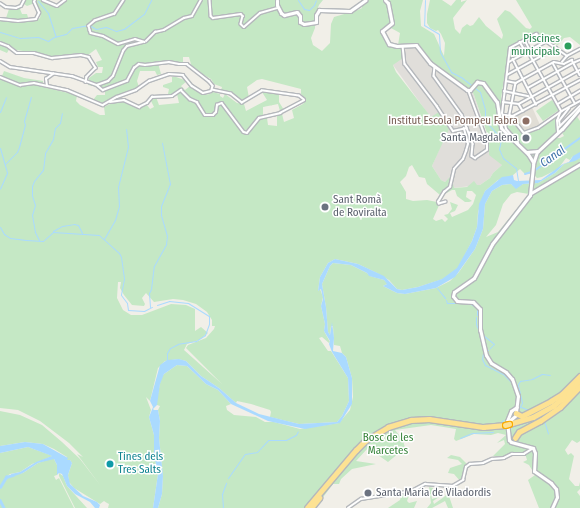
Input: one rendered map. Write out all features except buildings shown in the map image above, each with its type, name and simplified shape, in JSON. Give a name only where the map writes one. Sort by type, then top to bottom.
[{"type":"highway","points":[[514,413],[522,416],[551,401],[575,382],[580,376]]},
{"type":"highway","points":[[307,508],[356,450],[365,441],[379,432],[398,424],[428,419],[483,426],[508,426],[547,410],[568,394],[580,380]]},
{"type":"highway","points":[[311,508],[358,450],[379,434],[393,428],[420,422],[448,423],[477,428],[508,426],[534,419],[552,410],[580,385]]},
{"type":"highway","points":[[513,438],[518,432],[540,421],[560,407],[580,385]]},
{"type":"highway","points":[[303,508],[331,480]]},
{"type":"street","points":[[0,2],[6,7],[16,8],[22,6],[24,0]]},
{"type":"street","points":[[0,19],[18,21],[36,19],[39,13],[34,2],[35,0]]},
{"type":"street","points":[[43,0],[57,6],[65,0]]},
{"type":"street","points":[[124,0],[115,14],[95,21],[89,26],[91,33],[103,36],[118,44],[135,39],[145,42]]},
{"type":"street","points":[[97,85],[108,81],[113,76],[123,51],[128,46],[145,42],[155,32],[164,30],[184,18],[192,16],[201,0]]},
{"type":"street","points":[[210,0],[211,16],[213,18],[241,14],[243,16],[240,24],[244,27],[260,13],[278,8]]},
{"type":"street","points":[[277,0],[278,8],[284,15],[298,12],[302,23],[316,22],[316,15],[319,10],[350,11],[366,0]]},
{"type":"street","points":[[384,0],[388,3],[392,23],[382,31],[382,34],[389,44],[402,46],[416,45],[426,59],[435,67],[470,90],[488,142],[487,150],[474,158],[471,154],[473,144],[467,128],[458,108],[434,76],[435,67]]},
{"type":"street","points":[[517,144],[517,140],[505,127],[503,115],[503,96],[510,48],[536,34],[567,56]]},
{"type":"street","points":[[525,40],[530,50]]},
{"type":"street","points":[[508,62],[546,41]]},
{"type":"street","points":[[520,42],[533,60],[562,111]]},
{"type":"street","points":[[0,43],[17,52],[34,53],[52,58],[81,55],[90,57],[96,68],[94,73],[87,77],[86,82]]},
{"type":"street","points":[[402,46],[405,64],[437,106],[453,131],[467,128]]},
{"type":"street","points":[[507,75],[556,48]]},
{"type":"street","points":[[562,62],[567,56],[580,49]]},
{"type":"street","points":[[513,59],[536,104]]},
{"type":"street","points":[[506,81],[516,83],[553,63],[562,62],[564,64],[580,60]]},
{"type":"street","points":[[0,61],[10,67],[72,76],[97,85],[103,90],[127,81],[137,65],[169,62],[189,64],[212,84],[212,90]]},
{"type":"street","points":[[573,62],[580,75]]},
{"type":"street","points":[[528,88],[573,62]]},
{"type":"street","points":[[553,63],[575,104]]},
{"type":"street","points":[[503,102],[519,104],[528,97],[579,71]]},
{"type":"street","points":[[47,86],[46,79],[54,73]]},
{"type":"street","points":[[0,77],[20,85],[34,84],[47,86],[82,95],[103,106],[117,97],[136,90],[152,80],[169,74],[183,75],[192,86],[203,93],[212,90],[231,94],[242,103],[262,92],[299,96],[304,100],[280,113],[259,118],[247,133],[244,132],[222,103],[217,105],[216,112],[213,115],[205,115],[198,104],[190,99],[181,90],[172,96],[152,97],[147,103],[139,107],[124,100],[110,102]]},
{"type":"street","points":[[503,115],[513,116],[580,80]]},
{"type":"street","points":[[470,90],[477,82],[483,83],[496,99],[501,128],[517,144],[532,155],[533,164],[531,193]]},
{"type":"street","points":[[516,83],[510,116],[524,133],[538,128],[562,111],[580,101]]},
{"type":"street","points":[[504,91],[528,97]]},
{"type":"street","points":[[558,104],[580,91]]},
{"type":"street","points":[[519,104],[523,111]]},
{"type":"street","points":[[571,106],[580,107]]},
{"type":"street","points":[[560,128],[559,121],[561,117],[571,106]]},
{"type":"street","points":[[532,155],[556,135],[560,128],[580,107]]},
{"type":"street","points":[[560,128],[557,121],[562,111]]},
{"type":"street","points":[[446,202],[438,203],[442,195],[450,187],[454,170],[463,158],[466,151],[468,144],[464,129]]},
{"type":"street","points":[[552,508],[557,498],[556,489],[551,483],[534,471],[535,453],[532,448],[527,445],[520,445],[513,438],[508,426],[517,406],[518,396],[512,379],[506,372],[491,363],[486,355],[480,330],[481,315],[479,306],[473,302],[456,300],[453,296],[455,292],[474,278],[492,244],[531,193],[580,164]]},
{"type":"street","points":[[348,508],[361,499],[412,490],[425,484],[453,486],[463,480],[466,467],[470,464],[483,463],[492,459],[504,458],[512,454],[524,454],[532,448]]},
{"type":"shaded area","points":[[417,46],[421,53],[472,91],[490,145],[502,165],[490,178],[480,185],[453,188],[452,181],[449,179],[445,182],[441,180],[432,166],[448,129],[431,118],[393,65],[398,60],[401,48]]},
{"type":"shaded area","name":"Institut Escola Pompeu Fabra","points":[[532,107],[540,125],[524,132],[513,118]]},
{"type":"green space","points":[[25,0],[45,0],[46,3],[58,8],[67,0],[323,0],[315,15],[315,28],[311,38],[313,45],[322,51],[330,43],[331,24],[334,17],[362,8],[361,0],[423,0],[420,11],[421,26],[434,34],[444,56],[445,43],[441,34],[438,30],[436,31],[430,28],[427,23],[430,0],[442,0],[451,6],[456,0],[461,0],[461,2],[467,0],[453,18],[455,29],[460,34],[462,28],[467,24],[470,26],[473,25],[479,17],[486,26],[502,39],[503,35],[497,19],[505,10],[510,12],[526,28],[530,29],[532,27],[516,0],[580,0],[580,45],[570,37],[564,38],[558,45],[536,32],[509,47],[501,99],[503,127],[519,144],[519,140],[507,129],[505,120],[506,117],[509,116],[525,134],[538,129],[559,113],[556,120],[557,132],[554,138],[560,138],[564,136],[561,131],[576,115],[580,121],[580,153],[572,157],[570,160],[566,158],[558,169],[542,177],[537,178],[533,174],[525,174],[520,169],[512,176],[498,180],[485,191],[478,212],[477,227],[472,241],[458,268],[443,279],[418,287],[402,290],[397,289],[389,280],[358,264],[335,259],[328,263],[320,277],[318,291],[320,289],[323,297],[321,306],[325,324],[324,331],[330,342],[329,343],[322,337],[319,338],[328,351],[331,351],[348,378],[349,401],[342,416],[337,422],[299,424],[270,417],[270,410],[237,401],[236,403],[219,388],[201,376],[186,361],[178,359],[165,361],[158,368],[150,401],[146,397],[151,410],[149,417],[154,435],[154,454],[158,474],[153,508],[108,508],[109,504],[104,501],[100,504],[74,488],[69,482],[68,475],[72,463],[70,460],[66,460],[67,457],[54,449],[43,444],[25,442],[0,446],[0,411],[20,415],[42,425],[62,442],[80,459],[100,485],[77,454],[83,457],[69,443],[40,421],[18,410],[0,408],[0,76],[2,76],[4,71],[24,78],[43,81],[43,87],[77,95],[76,101],[80,105],[100,115],[105,115],[104,107],[112,103],[124,102],[138,108],[147,105],[150,109],[154,107],[151,101],[156,97],[159,105],[179,103],[177,94],[174,92],[171,95],[168,94],[169,89],[163,87],[163,85],[172,82],[172,77],[187,81],[181,86],[185,90],[190,86],[202,95],[213,92],[220,94],[223,98],[225,94],[237,103],[244,104],[246,111],[267,100],[262,92],[279,94],[279,102],[284,110],[280,111],[278,104],[263,107],[263,118],[267,118],[268,125],[277,126],[277,116],[282,114],[284,122],[294,118],[292,110],[303,104],[306,100],[301,94],[301,89],[262,79],[257,80],[247,87],[249,98],[241,100],[229,91],[221,90],[222,87],[214,84],[211,79],[192,68],[189,57],[183,57],[183,62],[181,63],[169,60],[158,63],[161,74],[157,75],[155,71],[140,71],[137,81],[139,87],[100,104],[93,100],[97,95],[105,95],[105,91],[88,85],[89,78],[96,73],[102,73],[103,67],[98,67],[96,62],[102,60],[96,49],[88,55],[77,53],[54,57],[16,50],[11,46],[7,53],[0,50],[0,20],[5,21],[9,9],[20,9],[22,14],[27,14],[29,21],[35,21],[40,18],[41,13],[35,3],[27,6],[24,4]],"holes":[[[391,28],[400,33],[398,45],[392,43],[384,34],[386,29]],[[417,46],[425,60],[431,65],[466,92],[472,91],[489,139],[489,155],[502,165],[490,178],[480,185],[477,185],[474,181],[467,187],[454,188],[452,179],[450,177],[445,182],[441,180],[432,166],[449,129],[439,112],[431,117],[396,72],[393,65],[403,58],[401,48]],[[412,165],[419,177],[425,178],[427,184],[440,195],[437,202],[427,200],[413,201],[406,199],[406,192],[400,182],[406,176],[409,167]],[[452,190],[455,190],[457,196],[465,202],[472,201],[466,197],[467,191],[472,191],[476,195],[473,204],[468,210],[452,217],[450,213],[455,211],[458,205],[450,202],[452,209],[448,214],[444,215],[448,219],[445,222],[442,219],[436,221],[433,219],[440,203],[439,202],[443,195]],[[118,282],[121,282],[120,288],[132,305],[144,306],[145,304],[142,298],[146,293],[154,302],[173,299],[183,300],[196,304],[207,312],[212,320],[212,326],[215,326],[214,329],[206,338],[188,345],[186,348],[222,384],[184,350],[187,344],[199,340],[208,333],[201,327],[195,331],[195,309],[186,305],[171,304],[142,315],[131,315],[123,310],[117,298]]]},
{"type":"green space","points":[[552,100],[559,110],[543,121],[536,111]]},
{"type":"green space","name":"Bosc de les Marcetes","points":[[580,158],[580,441],[577,443],[572,440],[565,450],[568,455],[571,453],[574,456],[569,479],[575,486],[579,486],[580,482],[580,489],[577,492],[580,496],[580,508],[539,508],[528,480],[535,475],[529,465],[523,462],[527,460],[525,453],[512,453],[504,457],[493,456],[505,444],[504,440],[497,443],[506,435],[498,433],[491,435],[474,434],[456,441],[454,439],[456,429],[431,425],[395,430],[403,440],[405,448],[388,462],[368,448],[356,461],[376,464],[352,469],[341,479],[339,484],[333,484],[315,508],[158,508],[162,494],[163,476],[159,438],[160,421],[158,410],[160,406],[157,405],[157,399],[161,378],[164,374],[177,365],[187,366],[206,384],[218,390],[231,404],[226,406],[227,410],[234,415],[256,417],[265,422],[274,422],[300,429],[339,423],[350,410],[353,397],[352,378],[346,357],[342,353],[340,346],[334,345],[333,326],[331,326],[330,335],[328,332],[322,284],[330,266],[333,263],[351,265],[370,276],[384,280],[397,291],[387,286],[387,284],[383,286],[397,293],[405,294],[436,288],[450,281],[459,272],[475,249],[483,229],[485,204],[492,191],[502,185],[511,184],[516,188],[523,184],[538,183],[555,173],[564,164]],"holes":[[[517,192],[529,194],[498,232],[486,237],[496,225],[503,204],[511,194]]]},
{"type":"green space","points":[[28,447],[53,456],[32,464],[20,472],[7,476],[23,473],[38,463],[54,459],[57,465],[57,475],[54,476],[56,480],[59,478],[74,508],[0,508],[0,453]]},
{"type":"green space","points":[[451,455],[460,457],[468,465],[463,478],[460,481],[454,474],[448,473],[450,468],[462,464],[458,460],[447,458]]},
{"type":"green space","points":[[59,473],[63,476],[67,486],[87,508],[75,508],[59,476]]},
{"type":"green space","points":[[451,485],[454,485],[455,491],[449,496],[453,508],[448,508],[445,501],[432,508],[427,508],[431,503],[429,487],[433,488],[431,494],[432,499],[441,496],[433,501],[434,504],[447,494],[445,491],[450,489]]},
{"type":"green space","points":[[411,490],[407,501],[409,503],[417,501],[414,508],[388,508],[400,500],[402,492]]},
{"type":"water","points":[[580,152],[580,158],[564,164],[555,173],[538,183],[523,184],[516,189],[511,184],[502,185],[492,191],[485,204],[483,229],[475,249],[455,277],[436,288],[405,294],[397,293],[383,286],[387,284],[384,280],[369,276],[367,273],[351,265],[333,263],[330,266],[322,284],[328,332],[330,335],[332,322],[334,338],[333,351],[342,353],[346,357],[352,378],[352,404],[340,423],[305,429],[268,421],[231,404],[218,390],[206,384],[187,366],[177,365],[164,374],[160,384],[157,405],[153,409],[158,410],[160,421],[159,438],[163,476],[162,494],[158,508],[153,508],[158,474],[154,454],[154,435],[149,417],[153,407],[150,401],[160,365],[167,360],[179,359],[186,361],[201,376],[219,388],[236,403],[259,414],[299,424],[337,422],[342,416],[349,401],[348,378],[332,352],[329,344],[330,341],[324,331],[325,324],[321,306],[323,299],[321,289],[318,291],[320,277],[328,263],[335,259],[358,264],[384,276],[397,289],[402,290],[418,287],[442,279],[457,268],[472,241],[477,227],[479,204],[485,191],[502,177],[513,175],[514,180],[517,181],[541,180],[563,164],[569,162],[573,156]]},
{"type":"water","points":[[25,442],[43,444],[68,458],[67,460],[70,460],[72,463],[68,475],[70,484],[83,496],[97,502],[100,505],[99,508],[95,508],[90,502],[75,494],[67,486],[62,474],[59,473],[57,475],[57,465],[54,459],[38,463],[23,473],[12,477],[11,474],[20,472],[36,462],[52,456],[28,447],[0,453],[0,446]]},
{"type":"waterway","points":[[0,32],[20,38],[38,37],[48,41],[54,37],[66,34],[72,28],[89,25],[96,29],[106,27],[116,31],[124,29],[144,14],[151,0]]},
{"type":"waterway","points":[[298,0],[304,9],[309,10],[314,5],[316,0]]},
{"type":"waterway","points":[[425,0],[424,25],[439,34],[440,52],[451,72],[461,77],[480,92],[485,109],[485,116],[489,125],[501,140],[499,149],[503,158],[516,168],[518,181]]},
{"type":"waterway","points":[[38,1],[48,13],[56,37]]},
{"type":"waterway","points":[[0,112],[6,97]]},
{"type":"waterway","points":[[5,164],[17,152],[19,147],[25,125],[24,121],[31,97]]},
{"type":"waterway","points":[[39,240],[35,232],[32,215],[35,205],[32,196],[32,186],[43,170],[45,153],[53,139],[55,128],[60,123],[62,113]]},
{"type":"waterway","points":[[104,239],[115,220],[119,206],[118,187],[128,147],[126,129]]},
{"type":"waterway","name":"Canal","points":[[525,174],[534,171],[580,138]]},
{"type":"waterway","points":[[150,307],[149,293],[151,289],[154,266],[166,244],[167,236],[161,215],[161,206],[170,184],[162,143]]},
{"type":"waterway","points":[[0,148],[7,173],[0,189]]},
{"type":"waterway","points":[[53,231],[62,226],[74,224],[78,225],[82,233]]},
{"type":"waterway","points":[[0,227],[4,234],[10,238],[26,240],[43,241],[53,232],[99,235],[119,253],[121,257],[124,279],[121,295],[127,303],[128,310],[144,311],[152,307]]},
{"type":"waterway","points":[[437,288],[445,298]]},
{"type":"waterway","points":[[446,300],[447,303],[469,303],[474,306]]},
{"type":"waterway","points":[[157,305],[169,301],[188,303],[209,316],[209,324],[205,335],[196,341],[178,344],[170,348],[167,353],[167,361]]},
{"type":"waterway","points":[[477,308],[477,315]]},
{"type":"waterway","points":[[476,317],[478,329]]},
{"type":"waterway","points":[[483,335],[494,344],[490,348]]},
{"type":"waterway","points":[[483,353],[482,359],[485,365],[503,374],[511,382]]},
{"type":"waterway","points":[[518,384],[520,381],[532,379],[542,374],[550,375]]},
{"type":"waterway","points":[[518,385],[522,403],[518,410]]},
{"type":"waterway","points":[[521,407],[529,410]]},
{"type":"waterway","points":[[544,421],[548,433]]},
{"type":"waterway","points":[[228,478],[245,454],[257,452],[268,440],[286,440],[296,435],[298,431]]},
{"type":"waterway","points":[[460,438],[472,433],[493,432]]},
{"type":"waterway","points":[[0,487],[6,477],[13,475]]},
{"type":"waterway","points":[[223,508],[222,494],[226,483]]},
{"type":"waterway","points":[[0,500],[4,508]]},
{"type":"place","name":"Piscines municipals","points":[[568,46]]},
{"type":"place","name":"Institut Escola Pompeu Fabra","points":[[526,121]]},
{"type":"place","name":"Santa Magdalena","points":[[526,138]]},
{"type":"place","name":"Sant Romà de Roviralta","points":[[325,207]]},
{"type":"place","name":"Tines dels Tres Salts","points":[[110,464]]},
{"type":"place","name":"Santa Maria de Viladordis","points":[[368,493]]}]
